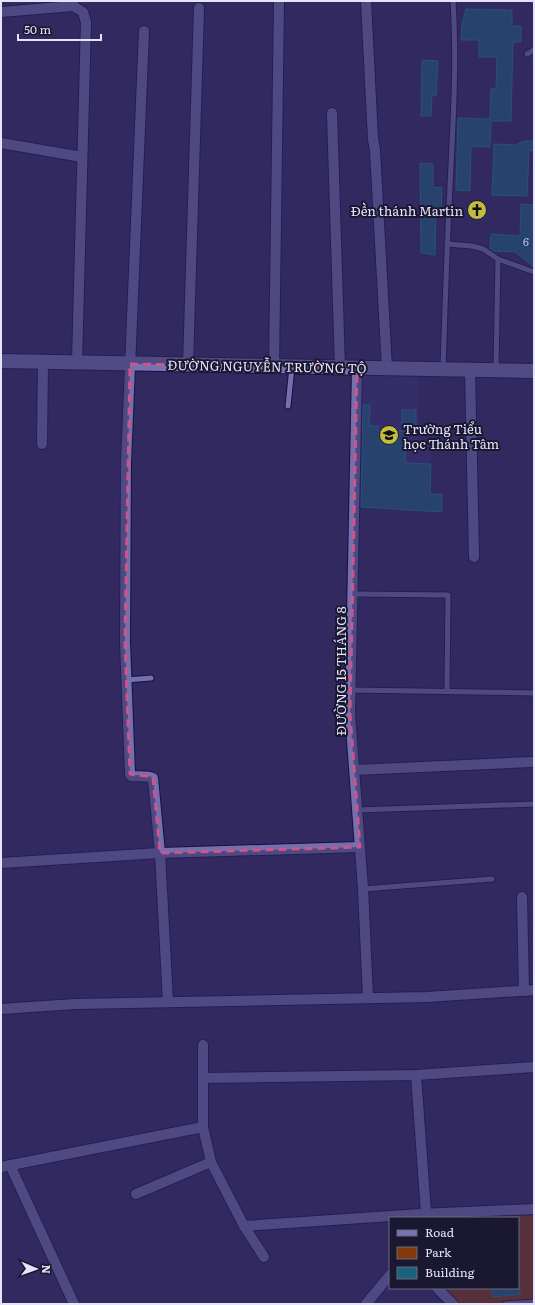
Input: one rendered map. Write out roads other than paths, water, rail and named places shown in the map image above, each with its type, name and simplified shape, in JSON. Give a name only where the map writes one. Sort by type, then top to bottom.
[{"type":"main road","name":"ĐƯỜNG NGUYỄN TRƯỜNG TỘ","points":[[1,361],[534,371]]},
{"type":"street","points":[[274,367],[279,1]]},
{"type":"street","points":[[366,1],[373,138],[376,150],[387,369]]},
{"type":"street","points":[[1,12],[73,3],[83,12],[86,22],[77,362]]},
{"type":"street","points":[[188,365],[199,8]]},
{"type":"street","points":[[144,31],[126,463],[125,642],[130,774],[134,777],[153,778],[160,853],[168,1002]]},
{"type":"street","points":[[332,112],[340,368]]},
{"type":"street","points":[[1,143],[82,158]]},
{"type":"street","points":[[42,444],[43,362]]},
{"type":"street","name":"ĐƯỜNG 15 THÁNG 8","points":[[357,368],[354,594],[350,714],[358,810],[368,998]]},
{"type":"street","points":[[470,370],[474,557]]},
{"type":"street","points":[[355,770],[531,762]]},
{"type":"street","points":[[1,863],[160,853],[360,847]]},
{"type":"street","points":[[1,1009],[75,1004],[368,998],[529,990],[522,897]]},
{"type":"street","points":[[203,1045],[203,1127],[211,1162],[244,1226],[264,1257]]},
{"type":"street","points":[[204,1078],[416,1075],[534,1067]]},
{"type":"street","points":[[416,1075],[432,1215]]},
{"type":"street","points":[[74,1304],[5,1166],[203,1127]]},
{"type":"street","points":[[136,1194],[211,1162]]},
{"type":"street","points":[[398,1217],[534,1209]]},
{"type":"street","points":[[244,1226],[389,1218]]},
{"type":"street","points":[[366,1304],[389,1276]]},
{"type":"street","points":[[438,1289],[453,1304]]},
{"type":"lane","points":[[443,370],[447,244],[455,86],[453,1]]},
{"type":"lane","points":[[527,54],[534,50]]},
{"type":"lane","points":[[447,244],[472,246],[483,249],[498,259],[534,272]]},
{"type":"lane","points":[[496,370],[498,259]]},
{"type":"lane","points":[[288,406],[292,366]]},
{"type":"lane","points":[[354,594],[448,595],[448,691]]},
{"type":"lane","points":[[126,680],[151,678]]},
{"type":"lane","points":[[351,690],[534,693]]},
{"type":"lane","points":[[358,810],[534,804]]},
{"type":"lane","points":[[363,889],[492,879]]},
{"type":"lane","points":[[505,1304],[534,1302]]},
{"type":"place","name":"Đền thánh Martin","points":[[477,210]]},
{"type":"place","name":"Trường Tiểu học Thánh Tâm","points":[[389,435]]}]
